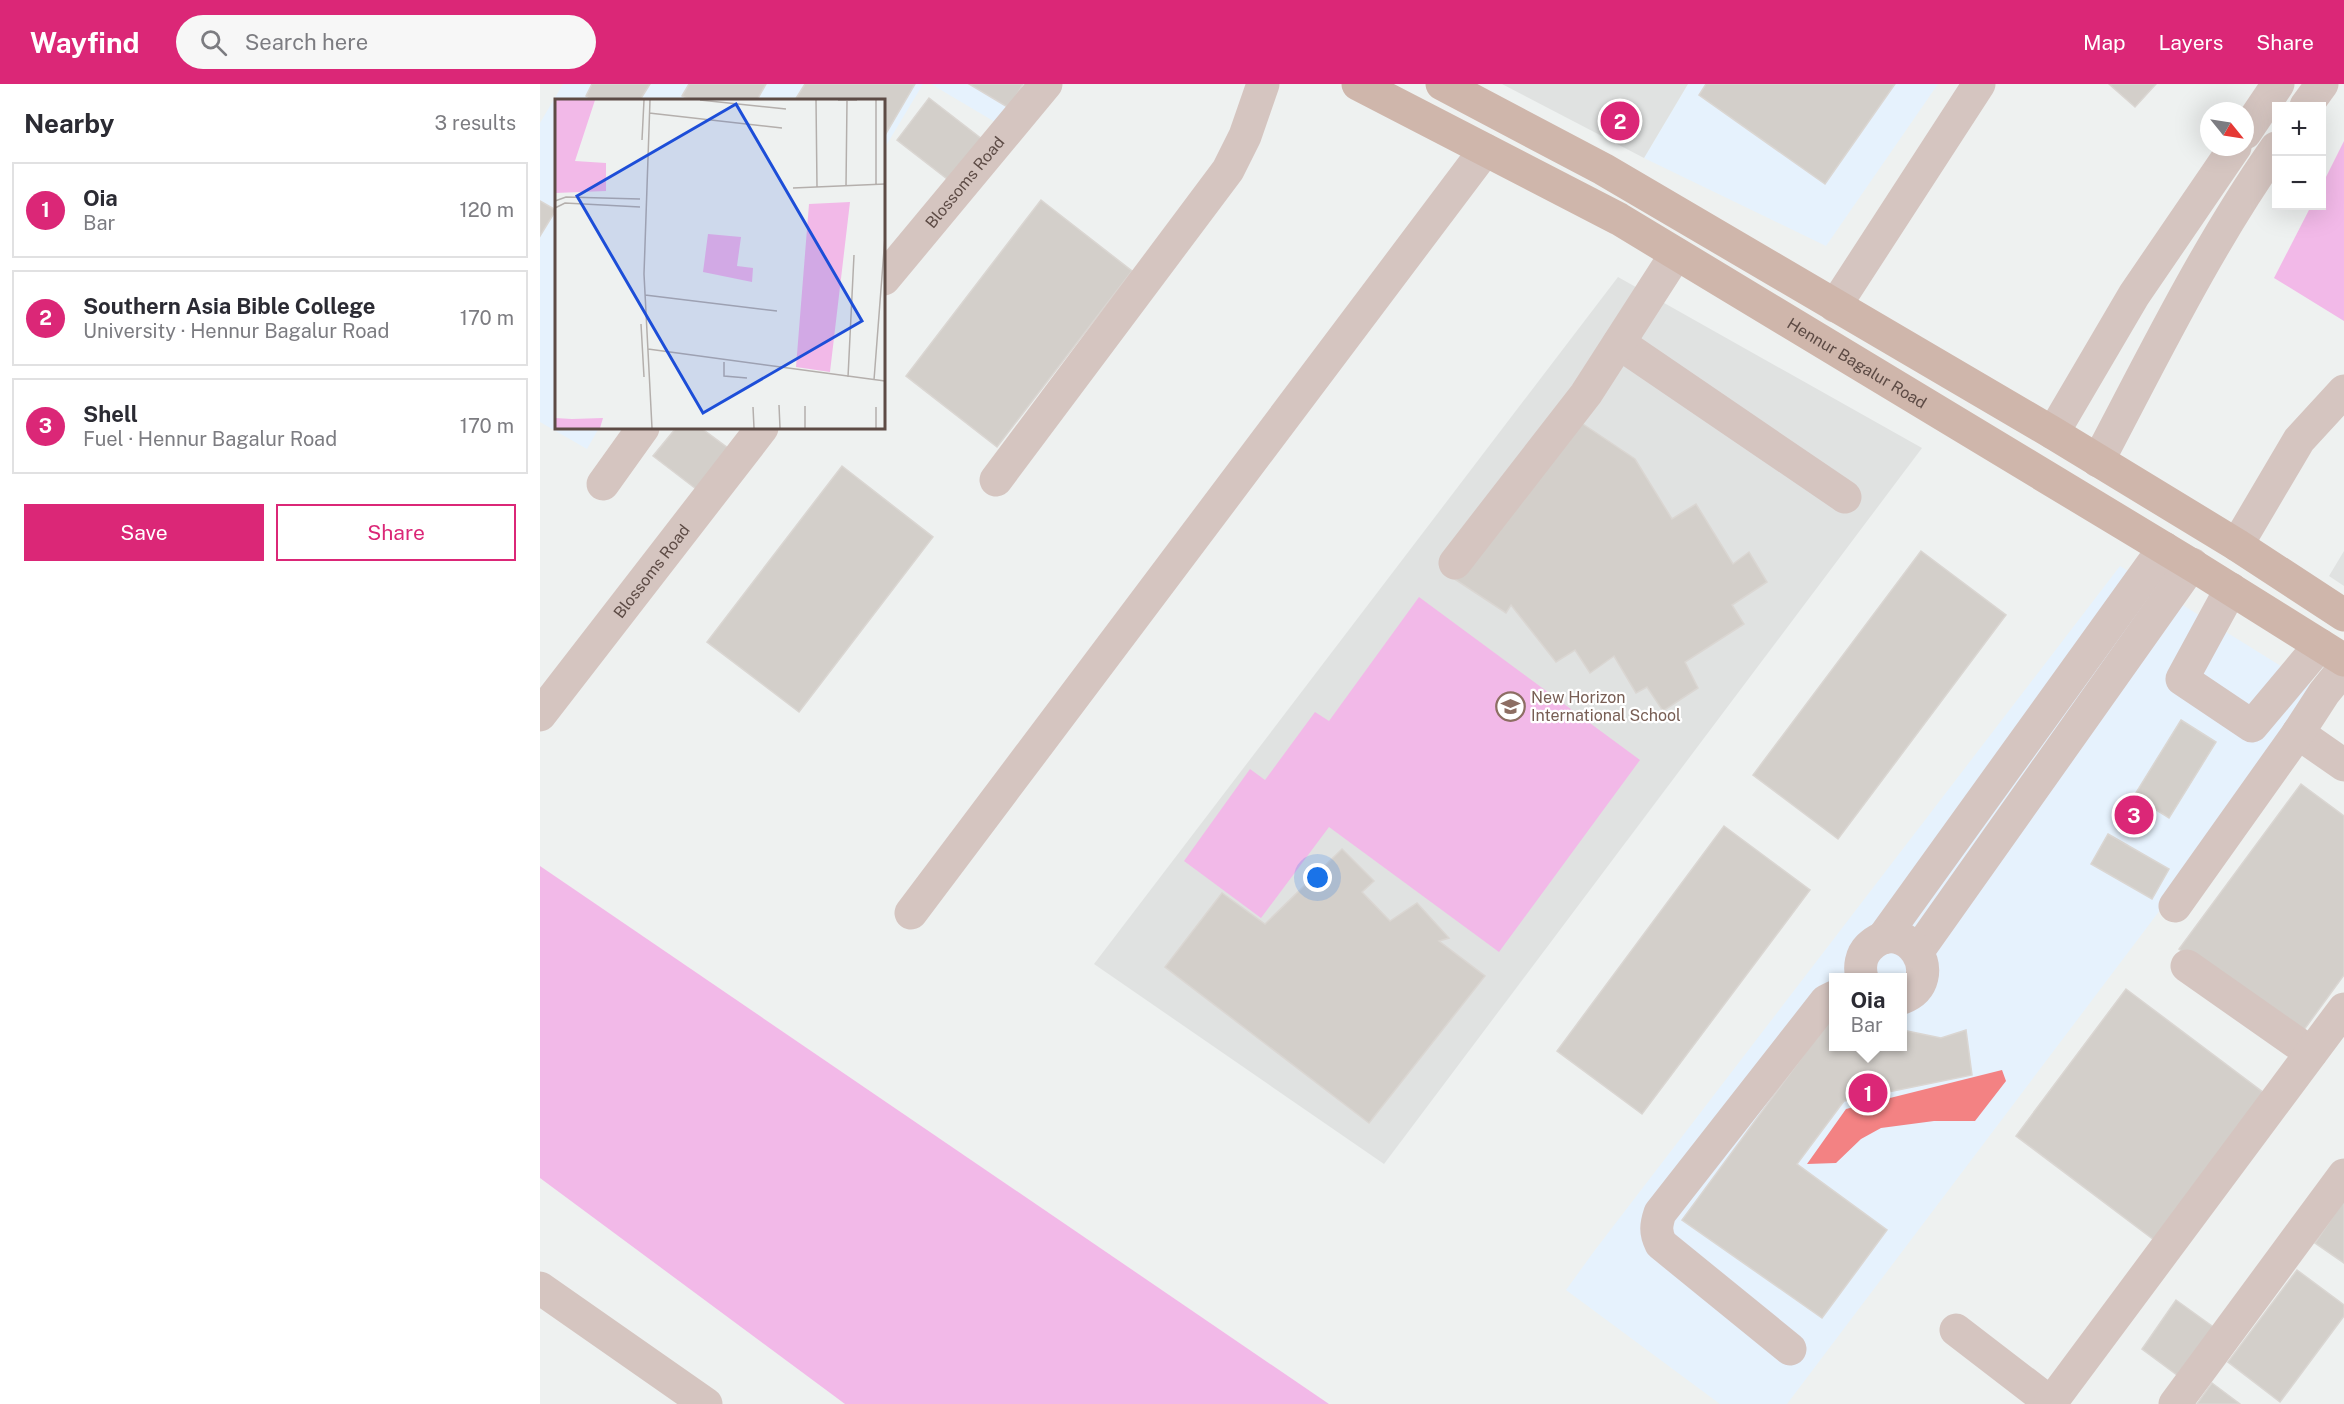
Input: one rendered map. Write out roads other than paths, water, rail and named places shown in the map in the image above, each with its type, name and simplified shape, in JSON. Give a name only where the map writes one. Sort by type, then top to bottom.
[{"type":"main road","name":"Hennur Bagalur Road","points":[[1358,84],[1619,219],[2192,564],[2332,653]]},
{"type":"main road","points":[[1442,84],[1603,170],[2053,433],[2237,545],[2344,615]]},
{"type":"street","name":"Blossoms Road","points":[[885,278],[1046,84]]},
{"type":"street","points":[[996,480],[1228,170],[1245,136],[1263,84]]},
{"type":"street","points":[[1835,306],[1979,84]]},
{"type":"street","points":[[2254,120],[2278,84]]},
{"type":"street","points":[[2309,102],[2322,84]]},
{"type":"street","points":[[911,913],[1485,150]]},
{"type":"street","points":[[2098,461],[2172,319],[2247,189],[2272,155]]},
{"type":"street","points":[[2053,433],[2134,295],[2229,156]]},
{"type":"street","points":[[1455,563],[1586,394],[1676,254]]},
{"type":"street","points":[[1619,343],[1845,497]]},
{"type":"street","points":[[2237,545],[2299,440],[2344,391]]},
{"type":"street","points":[[603,484],[642,429]]},
{"type":"street","name":"Blossoms Road","points":[[540,715],[761,429]]},
{"type":"street","points":[[1862,973],[1862,960],[1867,950],[1883,938],[2164,548]]},
{"type":"street","points":[[1918,951],[2192,564]]},
{"type":"street","points":[[2231,588],[2182,679],[2252,726],[2332,653]]},
{"type":"street","points":[[2175,906],[2324,693],[2344,668]]},
{"type":"street","points":[[2298,733],[2344,765]]},
{"type":"street","points":[[1883,938],[1903,939],[1918,951],[1923,970],[1921,979],[1916,988],[1907,994]]},
{"type":"street","points":[[2187,966],[2311,1053]]},
{"type":"street","points":[[1790,1349],[1661,1244],[1656,1234],[1656,1224],[1660,1213],[1829,999]]},
{"type":"street","points":[[1956,1330],[2051,1403],[2344,1009]]},
{"type":"street","points":[[2175,1404],[2344,1175]]},
{"type":"street","points":[[540,1288],[706,1404]]},
{"type":"place","name":"Southern Asia Bible College","points":[[1620,121]]},
{"type":"place","name":"New Horizon International School","points":[[1510,706]]},
{"type":"place","name":"Shell","points":[[2134,815]]},
{"type":"place","name":"Oia","points":[[1868,1093]]}]
